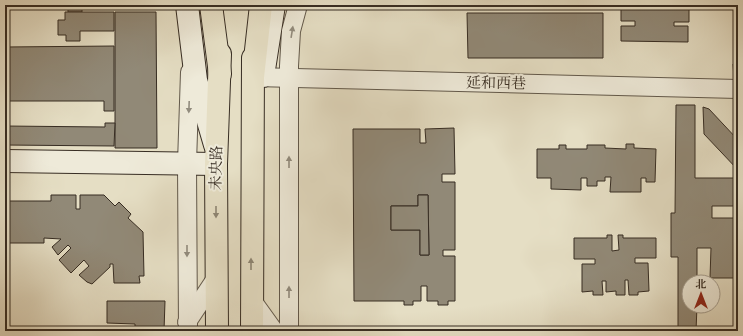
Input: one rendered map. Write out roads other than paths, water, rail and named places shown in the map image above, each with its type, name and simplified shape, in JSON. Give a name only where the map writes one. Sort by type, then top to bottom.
[{"type":"main road","points":[[5,161],[187,163],[216,156],[196,80],[187,5]]},
{"type":"main road","points":[[211,5],[220,74]]},
{"type":"main road","name":"未央路","points":[[217,331],[216,156],[220,74],[220,5]]},
{"type":"main road","points":[[252,5],[258,78]]},
{"type":"main road","points":[[252,331],[252,142],[258,78],[260,5]]},
{"type":"main road","points":[[258,78],[274,5]]},
{"type":"street","points":[[289,331],[289,78],[292,32],[298,5]]},
{"type":"street","points":[[188,327],[187,163],[191,40]]},
{"type":"street","name":"延和西巷","points":[[258,78],[738,89]]},
{"type":"street","points":[[188,327],[217,277]]},
{"type":"street","points":[[252,299],[274,331]]}]
